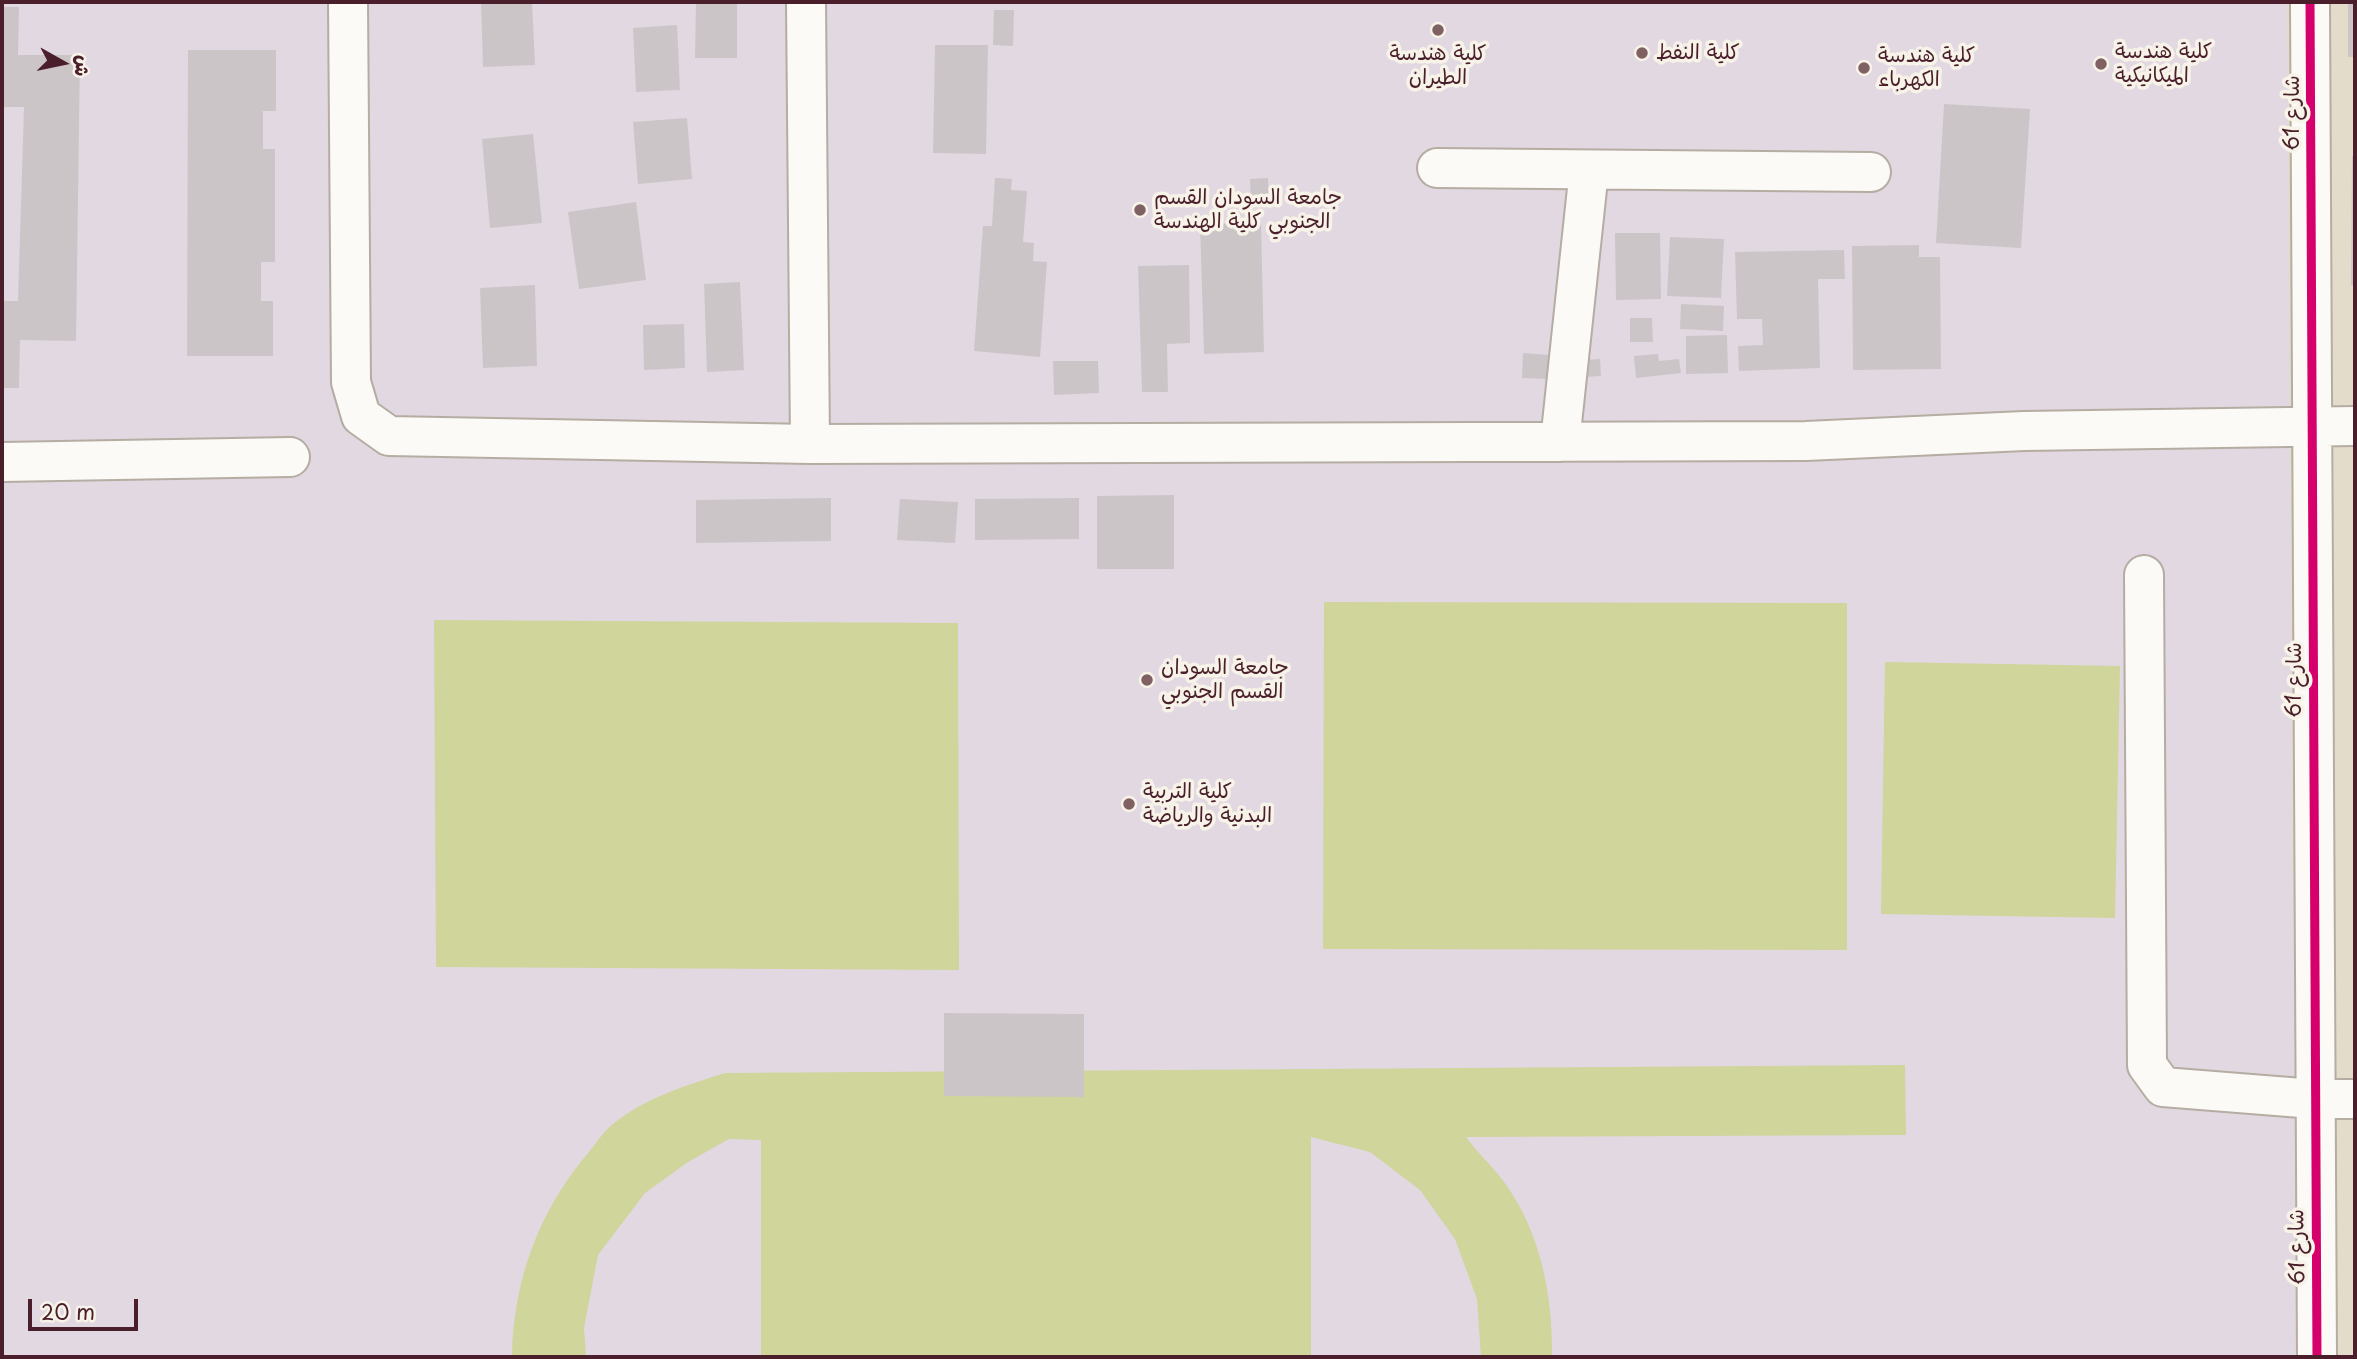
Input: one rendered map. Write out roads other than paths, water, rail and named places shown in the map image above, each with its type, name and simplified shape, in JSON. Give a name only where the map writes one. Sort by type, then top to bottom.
[{"type":"street","points":[[348,2],[351,382],[361,416],[389,436],[810,444],[1806,442],[2025,431],[2355,426]]},
{"type":"street","points":[[806,2],[810,444]]},
{"type":"street","name":"شارع 61","points":[[2310,2],[2317,1357]]},
{"type":"street","points":[[1437,168],[1871,172]]},
{"type":"street","points":[[1560,442],[1589,170]]},
{"type":"street","points":[[2,462],[290,457]]},
{"type":"street","points":[[2144,575],[2147,1065],[2162,1087],[2314,1099],[2355,1099]]},
{"type":"place","name":"كلية هندسة الطيران","points":[[1438,30]]},
{"type":"place","name":"كلية النفط","points":[[1642,53]]},
{"type":"place","name":"كلية هندسة الميكانيكية","points":[[2101,64]]},
{"type":"place","name":"كلية هندسة الكهرباء","points":[[1864,68]]},
{"type":"place","name":"جامعة السودان القسم الجنوبي كلية الهندسة","points":[[1140,210]]},
{"type":"place","name":"جامعة السودان القسم الجنوبي","points":[[1147,680]]},
{"type":"place","name":"كلية التربية البدنية والرياضة","points":[[1129,804]]}]
